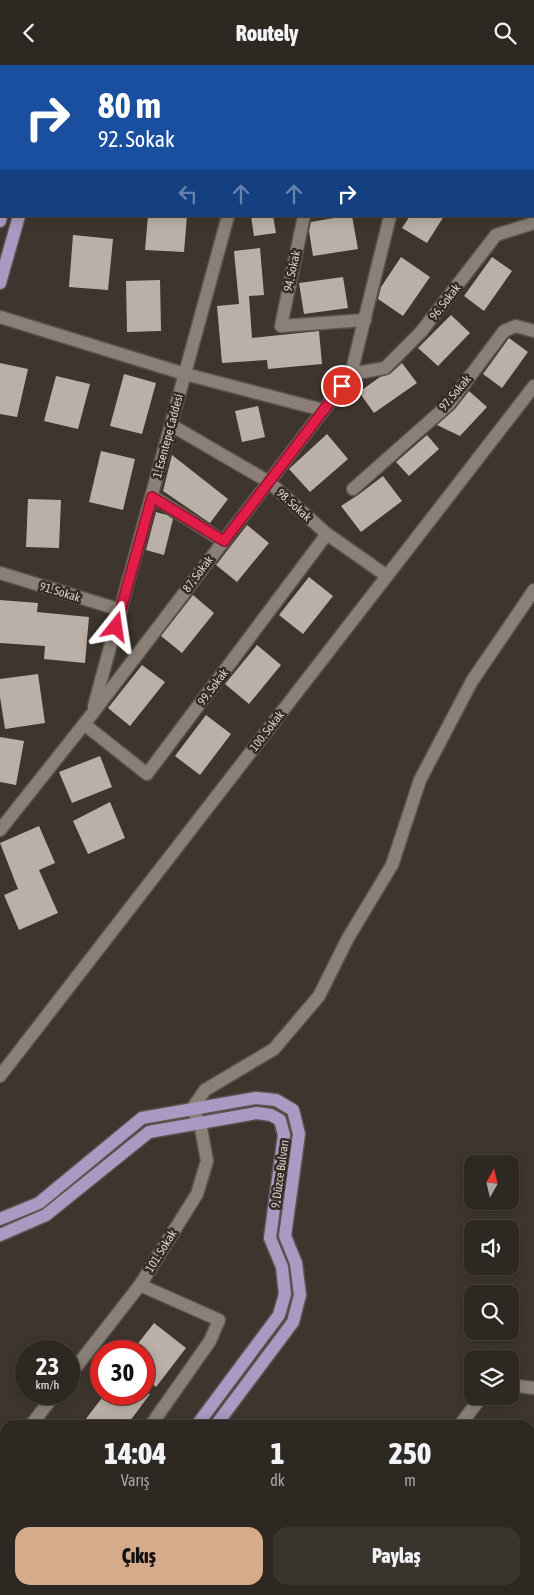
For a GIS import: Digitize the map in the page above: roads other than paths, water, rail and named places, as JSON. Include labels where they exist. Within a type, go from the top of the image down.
[{"type":"main road","points":[[0,283],[18,217]]},
{"type":"main road","name":"9. Düzce Bulvarı","points":[[0,1219],[39,1203],[142,1118],[256,1097],[276,1100],[293,1110],[300,1134],[285,1236],[296,1263],[300,1295],[293,1322],[220,1420]]},
{"type":"main road","name":"9. Düzce Bulvarı","points":[[0,1235],[46,1215],[148,1132],[257,1113],[271,1115],[280,1120],[284,1135],[270,1238],[282,1267],[285,1294],[279,1315],[202,1420]]},
{"type":"street","name":"1. Esentepe Caddesi","points":[[92,714],[228,217]]},
{"type":"street","name":"94. Sokak","points":[[304,217],[281,326],[365,320]]},
{"type":"street","name":"87. Sokak","points":[[0,830],[84,725],[351,374],[390,217]]},
{"type":"street","name":"96. Sokak","points":[[351,374],[385,367],[421,332],[496,235],[534,223]]},
{"type":"street","points":[[0,317],[185,374],[323,410]]},
{"type":"street","name":"97. Sokak","points":[[353,489],[449,404],[504,331],[516,326],[534,331]]},
{"type":"street","name":"100. Sokak","points":[[0,1076],[534,386]]},
{"type":"street","name":"98. Sokak","points":[[171,425],[269,482],[327,534],[387,576]]},
{"type":"street","points":[[152,497],[224,541]]},
{"type":"street","name":"99. Sokak","points":[[84,725],[147,774],[327,534]]},
{"type":"street","name":"91. Sokak","points":[[0,573],[120,610]]},
{"type":"street","points":[[192,1109],[205,1090],[274,1049],[319,996],[348,937],[392,865],[420,780],[472,681],[534,590]]},
{"type":"street","name":"101. Sokak","points":[[80,1362],[140,1285],[197,1194],[207,1161],[200,1123],[192,1109]]},
{"type":"street","points":[[140,1285],[219,1320],[210,1341],[155,1420]]},
{"type":"street","points":[[519,1386],[534,1388]]},
{"type":"street","points":[[35,1420],[46,1405]]},
{"type":"street","points":[[464,1420],[475,1405]]}]
